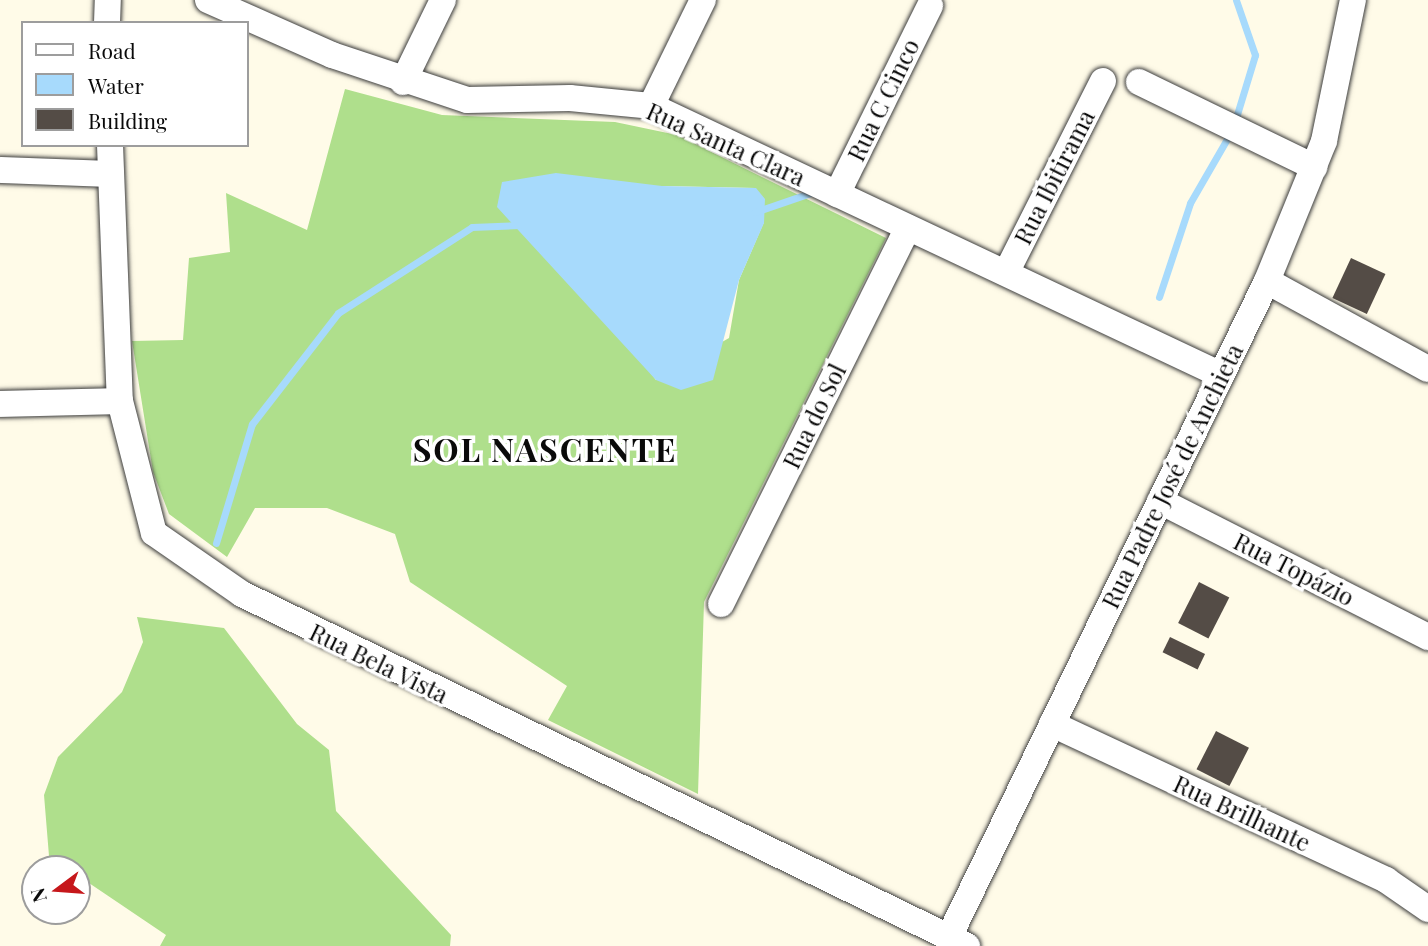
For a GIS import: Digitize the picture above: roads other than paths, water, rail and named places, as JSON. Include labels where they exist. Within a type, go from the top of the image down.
[{"type":"street","points":[[107,21],[108,0]]},
{"type":"street","name":"Rua Santa Clara","points":[[208,0],[403,82],[467,100],[570,97],[651,106],[1221,375]]},
{"type":"street","points":[[403,82],[443,0]]},
{"type":"street","points":[[651,106],[703,0]]},
{"type":"street","name":"Rua Padre José de Anchieta","points":[[958,942],[1052,724],[1267,281],[1314,167],[1353,0]]},
{"type":"street","name":"Rua C Cinco","points":[[837,194],[930,6]]},
{"type":"street","name":"Rua Ibitirama","points":[[1006,274],[1103,81]]},
{"type":"street","points":[[1139,82],[1314,167]]},
{"type":"street","name":"Rua Bela Vista","points":[[110,147],[120,401],[154,533],[242,594],[958,942]]},
{"type":"street","points":[[0,170],[111,174]]},
{"type":"street","name":"Rua do Sol","points":[[721,604],[908,228]]},
{"type":"street","points":[[1267,281],[1428,369]]},
{"type":"street","points":[[0,404],[120,401]]},
{"type":"street","name":"Rua Topázio","points":[[1160,501],[1428,637]]},
{"type":"street","name":"Rua Brilhante","points":[[1052,724],[1386,880],[1428,909]]},
{"type":"water","points":[[556,173],[662,186],[756,188],[765,199],[764,223],[739,280],[713,380],[681,390],[656,380],[497,207],[502,182]]},
{"type":"waterway","points":[[1235,121],[1255,55],[1236,0]]},
{"type":"waterway","points":[[1159,297],[1190,203],[1231,132]]},
{"type":"waterway","points":[[755,212],[816,191]]},
{"type":"waterway","points":[[216,543],[252,424],[338,313],[472,227],[519,225]]},
{"type":"district","name":"SOL NASCENTE","points":[[545,449]]}]
